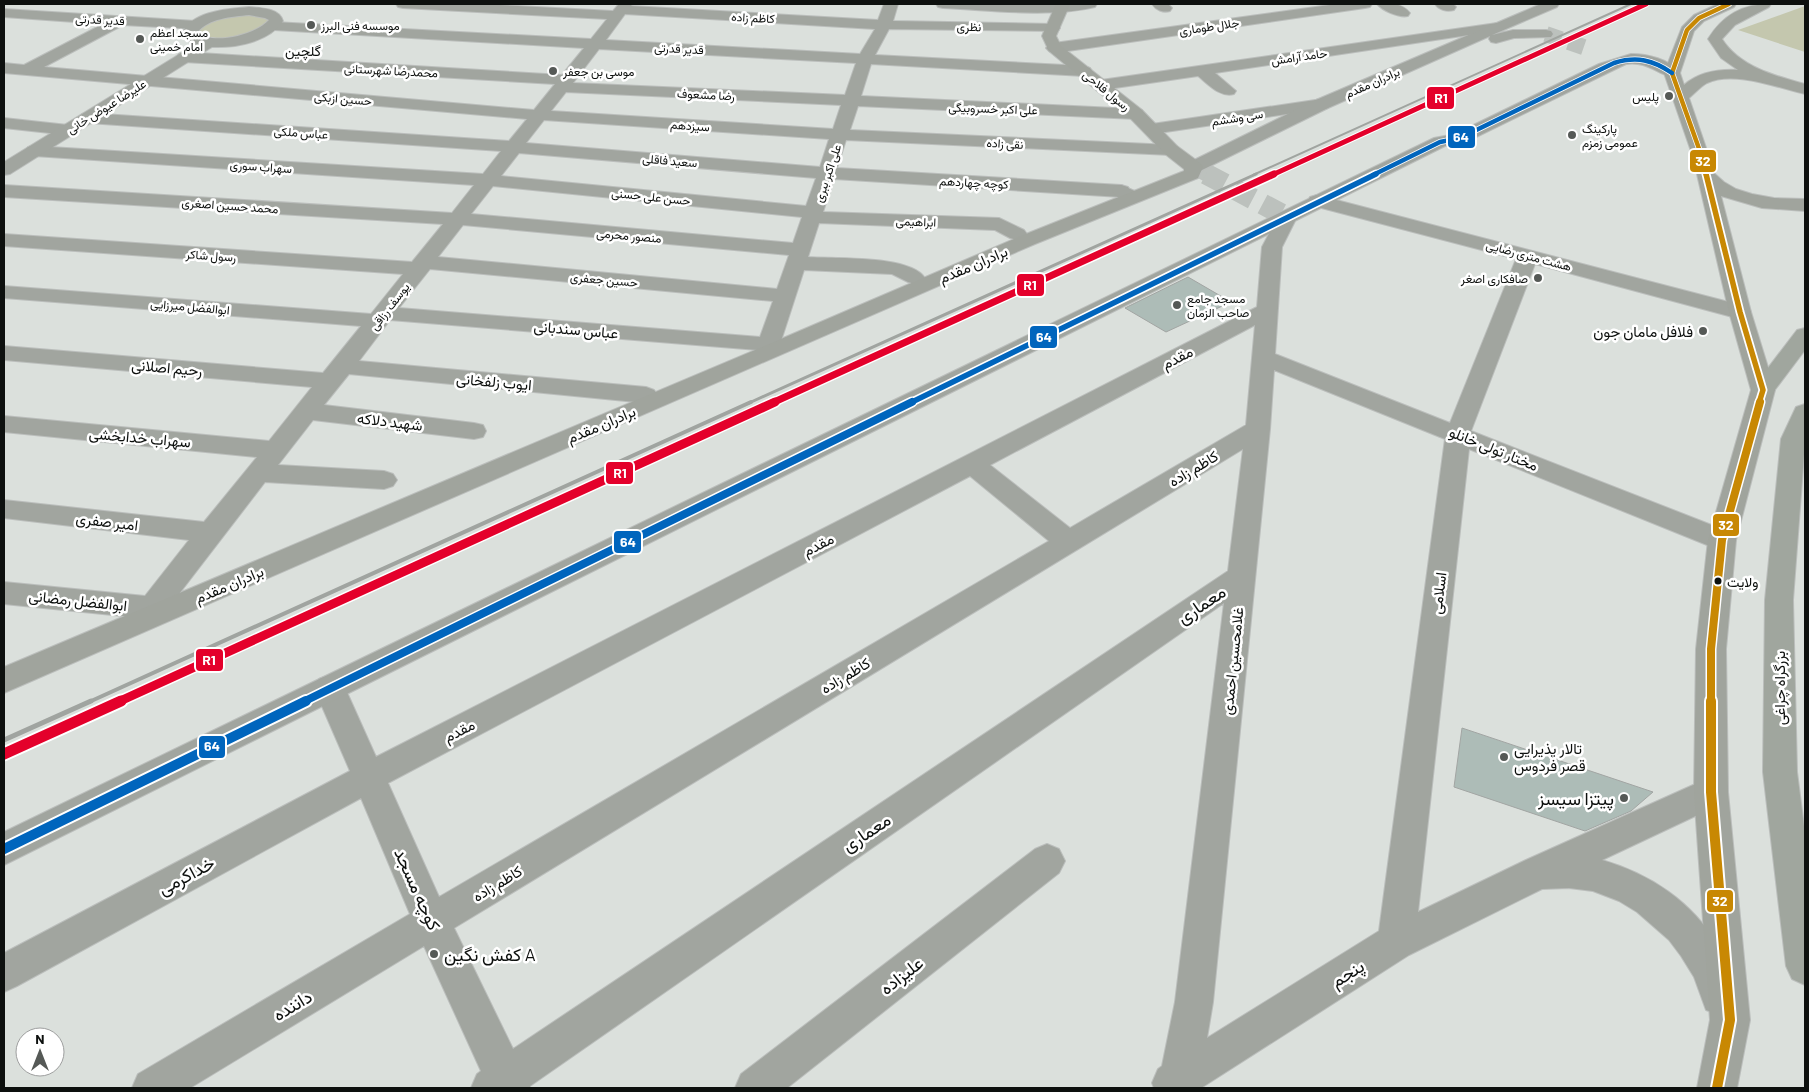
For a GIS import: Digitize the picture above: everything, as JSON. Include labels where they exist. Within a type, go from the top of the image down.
[{"type":"highway","points":[[1764,390],[1805,335]]},
{"type":"highway","name":"بزرگراه چراغی","points":[[1805,412],[1793,439],[1779,600],[1780,772],[1805,966]]},
{"type":"main road","points":[[1717,1088],[1730,1020],[1711,792],[1711,649],[1722,540],[1764,390],[1740,312],[1706,176],[1672,73],[1687,30],[1699,18],[1729,4]]},
{"type":"main road","points":[[1764,4],[1734,18],[1722,27],[1716,39],[1721,49],[1731,60],[1775,81]]},
{"type":"main road","points":[[1054,48],[1049,36],[1062,6]]},
{"type":"main road","name":"رسول فلاحی","points":[[1054,48],[1136,114],[1171,150],[1194,167]]},
{"type":"main road","points":[[1681,97],[1696,82],[1706,77],[1725,75],[1775,81],[1805,89]]},
{"type":"main road","name":"برادران مقدم","points":[[4,680],[152,612],[772,347],[1022,237],[1127,194],[1192,174],[1194,167]]},
{"type":"main road","points":[[1706,176],[1720,188],[1732,194],[1766,202],[1805,204]]},
{"type":"main road","name":"برادران مقدم","points":[[4,668],[152,612]]},
{"type":"street","points":[[260,12],[272,4]]},
{"type":"street","name":"کاظم زاده","points":[[402,4],[622,10],[706,9],[735,21],[790,24],[884,25]]},
{"type":"street","name":"علی اکبر ببری","points":[[772,347],[785,296],[850,102],[865,59],[884,25],[891,4]]},
{"type":"street","points":[[944,4],[1090,8]]},
{"type":"street","name":"جلال طوماری","points":[[1054,48],[1216,26],[1269,22],[1363,4]]},
{"type":"street","points":[[1384,4],[1403,14]]},
{"type":"street","name":"برادران مقدم","points":[[1194,167],[1322,104],[1552,4]]},
{"type":"street","name":"یوسف رزاقی","points":[[152,612],[210,533],[622,10]]},
{"type":"street","points":[[260,12],[275,17],[276,21],[274,26],[258,35],[209,42],[192,38],[190,34],[191,29],[196,25],[226,14],[260,12]]},
{"type":"street","name":"قدیر قدرتی","points":[[4,13],[196,25]]},
{"type":"street","points":[[26,70],[121,20]]},
{"type":"street","name":"نظری","points":[[884,25],[1053,28]]},
{"type":"street","name":"قدیر قدرتی","points":[[274,26],[1084,71]]},
{"type":"street","name":"حامد آرامش","points":[[1101,85],[1205,66],[1252,68],[1292,56],[1353,53],[1497,27]]},
{"type":"street","points":[[1302,90],[1322,104],[1360,97],[1505,35],[1520,33],[1546,34]]},
{"type":"street","name":"علیرضا عیوض خانی","points":[[4,170],[209,42]]},
{"type":"street","points":[[1440,142],[1445,131],[1590,64],[1596,59],[1595,54]]},
{"type":"street","points":[[1292,56],[1337,66]]},
{"type":"street","name":"محمدرضا شهرستانی","points":[[184,57],[564,84]]},
{"type":"street","points":[[4,849],[1440,142],[1460,138],[1626,58],[1651,61],[1672,73]]},
{"type":"street","points":[[1205,66],[1233,95],[1258,114]]},
{"type":"street","name":"حسین ازبکی","points":[[4,68],[539,115]]},
{"type":"street","name":"رضا مشعوف","points":[[564,84],[850,102]]},
{"type":"street","points":[[1274,97],[1290,109]]},
{"type":"street","name":"علی اکبر خسروبیگی","points":[[850,102],[1136,114]]},
{"type":"street","name":"سی وششم","points":[[1152,129],[1322,104]]},
{"type":"street","points":[[1175,112],[1190,124]]},
{"type":"street","name":"سیزدهم","points":[[539,115],[840,135]]},
{"type":"street","name":"عباس ملکی","points":[[88,118],[514,147]]},
{"type":"street","points":[[4,123],[68,130]]},
{"type":"street","name":"نقی زاده","points":[[840,135],[1171,150]]},
{"type":"street","name":"سعید فاقلی","points":[[514,147],[826,174]]},
{"type":"street","name":"سهراب سوری","points":[[34,152],[488,180]]},
{"type":"street","name":"کوچه چهاردهم","points":[[826,174],[1127,194]]},
{"type":"street","name":"حسن علی حسنی","points":[[488,180],[812,215]]},
{"type":"street","name":"محمد حسین اصغری","points":[[4,191],[457,220]]},
{"type":"street","name":"هشت متری رضایی","points":[[1317,201],[1740,312]]},
{"type":"street","name":"ابراهیمی","points":[[812,215],[999,224],[1022,237]]},
{"type":"street","name":"غلامحسین احمدی","points":[[1172,1082],[1194,1002],[1258,429],[1272,247],[1287,217]]},
{"type":"street","name":"منصور محرمی","points":[[457,220],[896,268],[919,281]]},
{"type":"street","name":"رسول شاکر","points":[[4,240],[421,265]]},
{"type":"street","name":"اسلامی","points":[[1396,942],[1458,434],[1528,255]]},
{"type":"street","name":"حسین جعفری","points":[[421,265],[785,296]]},
{"type":"street","name":"ابوالفضل میرزایی","points":[[4,292],[380,317]]},
{"type":"street","name":"مقدم","points":[[369,777],[1267,310]]},
{"type":"street","name":"عباس سندبانی","points":[[380,317],[772,347]]},
{"type":"street","name":"رحیم اصلانی","points":[[4,353],[336,374]]},
{"type":"street","name":"مختار تولی خانلو","points":[[1264,358],[1722,540]]},
{"type":"street","name":"ایوب زلفخانی","points":[[336,374],[651,398]]},
{"type":"street","name":"شهید دلاکه","points":[[307,411],[474,431]]},
{"type":"street","name":"سهراب خدابخشی","points":[[4,424],[276,450]]},
{"type":"street","name":"کاظم زاده","points":[[432,922],[1258,429]]},
{"type":"street","points":[[972,464],[1069,542]]},
{"type":"street","points":[[258,473],[384,480]]},
{"type":"street","name":"امیر صفری","points":[[4,509],[210,533]]},
{"type":"street","name":"معماری","points":[[502,1085],[1242,576]]},
{"type":"street","name":"ابوالفضل رمضانی","points":[[4,593],[152,612]]},
{"type":"street","name":"کوچه مسجد","points":[[330,688],[502,1085]]},
{"type":"street","name":"خداکرمی","points":[[4,973],[369,777]]},
{"type":"street","name":"پنجم","points":[[1172,1082],[1396,942],[1539,872],[1711,792]]},
{"type":"street","name":"علیزاده","points":[[755,1088],[1047,861]]},
{"type":"street","name":"پنجم","points":[[1539,872],[1574,871],[1610,879],[1644,895],[1682,926],[1705,960],[1730,1020]]},
{"type":"street","name":"داننده","points":[[152,1088],[432,922]]},
{"type":"green space","points":[[1805,6],[1805,52],[1738,30]]},
{"type":"green space","points":[[249,14],[266,17],[269,20],[255,31],[236,37],[215,38],[198,33],[198,30],[216,19]]},
{"type":"building","name":"مسجد جامع صاحب الزمان","points":[[1188,277],[1231,302],[1166,332],[1125,308]]},
{"type":"building","name":"تالار پذیرایی قصر فردوس","points":[[1462,728],[1653,792],[1631,811],[1585,831],[1454,787]]},
{"type":"tunnel","points":[[1546,34],[1589,49]]},
{"type":"tunnel","points":[[1194,167],[1209,175]]},
{"type":"tunnel","points":[[1206,174],[1287,217]]},
{"type":"railway","points":[[1253,175],[1631,4]]},
{"type":"railway","points":[[749,403],[1256,174]]},
{"type":"railway","points":[[89,702],[751,402]]},
{"type":"railway","points":[[4,740],[91,701]]},
{"type":"transit line","name":"R1","points":[[4,754],[1646,4]]},
{"type":"transit line","name":"32","points":[[1717,1088],[1730,1020],[1711,792],[1711,649],[1722,540],[1763,390],[1740,312],[1702,157],[1672,73],[1687,30],[1699,18],[1729,4]]},
{"type":"transit line","name":"64","points":[[4,849],[1440,142],[1460,138],[1623,60],[1647,60],[1672,73]]},
{"type":"place","name":"موسسه فنی البرز","points":[[311,25]]},
{"type":"place","name":"مسجد اعظم امام خمینی","points":[[140,39]]},
{"type":"place","name":"موسی بن جعفر","points":[[553,71]]},
{"type":"place","name":"پلیس","points":[[1669,96]]},
{"type":"place","name":"پارکینگ عمومی زمزم","points":[[1572,135]]},
{"type":"place","name":"صافکاری اصغر","points":[[1538,278]]},
{"type":"place","name":"مسجد جامع صاحب الزمان","points":[[1177,305]]},
{"type":"place","name":"فلافل مامان جون","points":[[1703,331]]},
{"type":"place","name":"ولایت","points":[[1718,581]]},
{"type":"place","name":"تالار پذیرایی قصر فردوس","points":[[1504,757]]},
{"type":"place","name":"پیتزا سیسز","points":[[1624,798]]},
{"type":"place","name":"کفش نگین A","points":[[434,954]]},
{"type":"district","name":"گلچین","points":[[303,50]]}]
